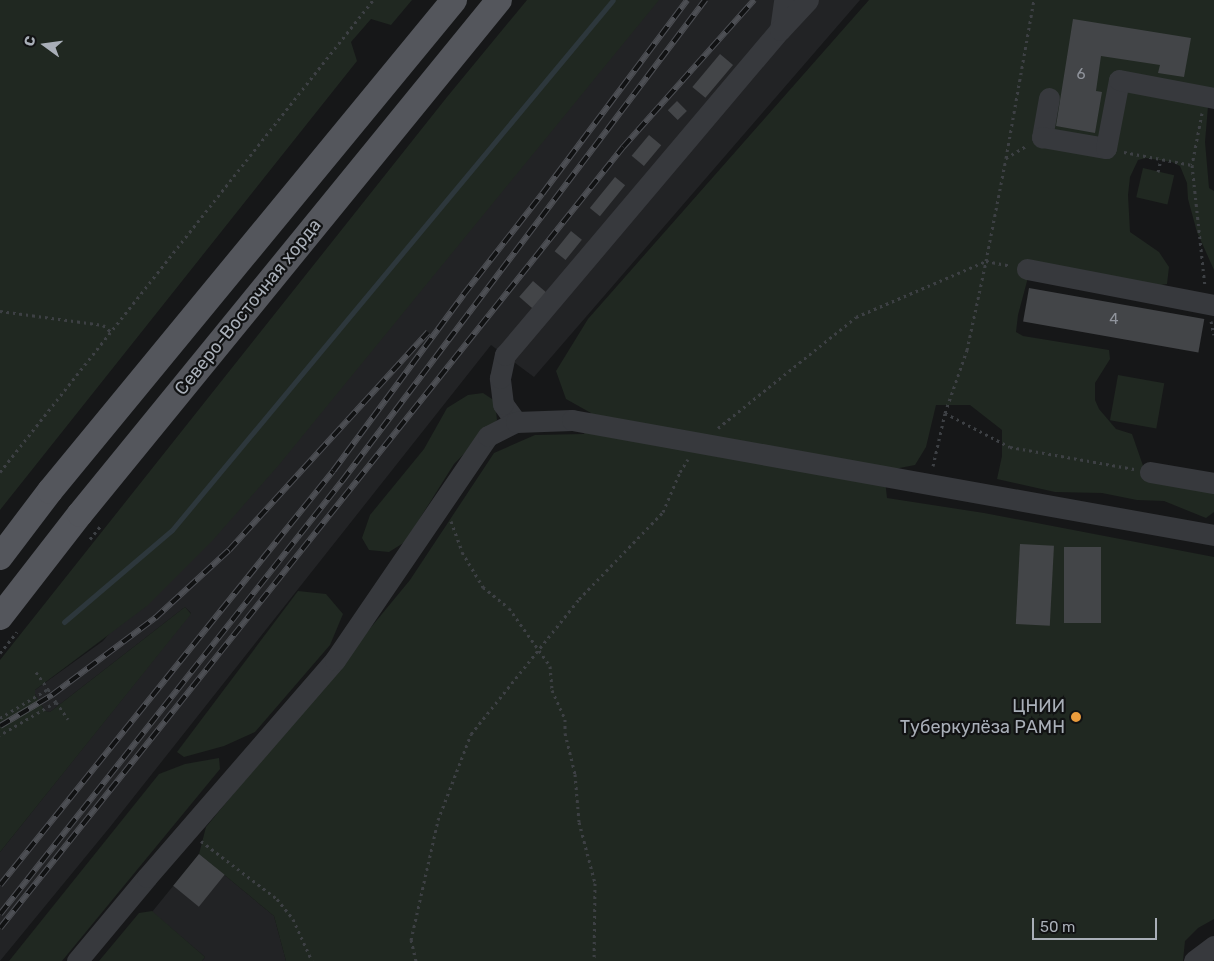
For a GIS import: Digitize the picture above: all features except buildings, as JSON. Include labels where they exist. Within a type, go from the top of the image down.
[{"type":"main road","name":"Северо-Восточная хорда","points":[[0,557],[50,491],[454,0]]},
{"type":"main road","name":"Северо-Восточная хорда","points":[[0,617],[80,514],[498,0]]},
{"type":"street","points":[[780,30],[784,0]]},
{"type":"street","points":[[516,422],[503,404],[500,378],[505,355],[780,30],[808,0]]},
{"type":"street","points":[[1049,98],[1042,137],[1106,148],[1119,80],[1210,97]]},
{"type":"street","points":[[1027,269],[1210,304]]},
{"type":"street","points":[[78,961],[188,829],[335,660],[488,436],[516,422],[572,420],[1214,535]]},
{"type":"street","points":[[1150,472],[1214,483]]},
{"type":"street","points":[[1194,961],[1214,946]]},
{"type":"path","points":[[0,472],[373,0]]},
{"type":"path","points":[[929,484],[945,413],[967,350],[1006,158],[1034,0]]},
{"type":"path","points":[[1210,97],[1192,165],[1210,304]]},
{"type":"path","points":[[1006,158],[1042,137]]},
{"type":"path","points":[[1106,148],[1192,165]]},
{"type":"path","points":[[1158,172],[1161,159]]},
{"type":"path","points":[[416,961],[411,940],[438,820],[471,734],[580,599],[663,512],[680,472],[698,443],[856,317],[986,261],[1027,269]]},
{"type":"path","points":[[0,311],[104,325],[111,332]]},
{"type":"path","points":[[945,413],[1010,447],[1150,472]]},
{"type":"path","points":[[444,499],[462,552],[483,587],[509,608],[550,666],[552,690],[565,719],[565,733],[575,774],[579,822],[594,883],[594,961]]},
{"type":"path","points":[[36,672],[68,720]]},
{"type":"path","points":[[0,718],[48,689]]},
{"type":"path","points":[[0,735],[56,702]]},
{"type":"path","points":[[188,829],[277,899],[293,918],[312,961]]},
{"type":"shaded area","points":[[0,0],[412,0],[391,25],[371,19],[351,42],[357,61],[0,510]]},
{"type":"shaded area","points":[[527,0],[659,0],[278,466],[213,540],[147,606],[35,690],[35,694],[45,711],[50,712],[185,607],[191,614],[0,852],[0,660],[447,97]]},
{"type":"shaded area","points":[[636,0],[860,0],[534,377],[491,345],[110,827],[0,961],[0,852],[191,613],[185,607],[50,712],[45,711],[35,694],[35,690],[103,641]]},
{"type":"shaded area","points":[[869,0],[1214,0],[1214,102],[1208,106],[1205,142],[1209,188],[1214,191],[1214,270],[1197,232],[1188,199],[1187,183],[1180,166],[1172,162],[1146,158],[1138,160],[1130,177],[1128,195],[1130,232],[1159,252],[1169,267],[1167,284],[1142,288],[1030,270],[1018,315],[1016,332],[1023,336],[1109,350],[1110,359],[1095,383],[1095,400],[1099,409],[1116,429],[1132,434],[1148,480],[1214,492],[1214,512],[1206,518],[1164,501],[1137,500],[1102,493],[1055,492],[997,479],[1002,456],[1002,430],[970,405],[936,405],[926,447],[915,465],[884,471],[887,498],[984,513],[1214,557],[1214,919],[1198,928],[1185,941],[1183,961],[286,961],[274,916],[199,854],[206,827],[410,580],[494,453],[535,435],[584,434],[591,413],[566,399],[556,371],[588,319]]},
{"type":"shaded area","points":[[1143,168],[1174,175],[1167,204],[1136,197]]},
{"type":"shaded area","points":[[1118,375],[1164,383],[1156,428],[1110,420]]},
{"type":"shaded area","points":[[483,393],[495,401],[497,420],[454,464],[405,542],[389,552],[369,550],[362,538],[370,515],[424,449],[447,408],[468,395]]},
{"type":"shaded area","points":[[298,591],[326,594],[343,614],[330,645],[255,732],[224,746],[184,757],[177,752]]},
{"type":"shaded area","points":[[219,758],[220,769],[62,961],[9,961],[159,774],[185,764]]},
{"type":"shaded area","points":[[199,854],[274,916],[286,961],[202,961],[205,957],[152,912]]},
{"type":"shaded area","points":[[152,911],[205,957],[202,961],[99,961],[139,913]]},
{"type":"waterway","points":[[64,622],[172,530],[613,0]]},
{"type":"railway","points":[[0,885],[333,471],[463,295],[542,194],[687,0]]},
{"type":"railway","points":[[0,914],[342,481],[705,0]]},
{"type":"railway","points":[[0,928],[623,147],[754,0]]},
{"type":"railway","points":[[0,726],[52,695],[155,618],[229,550],[428,332]]},
{"type":"place","name":"ЦНИИ Туберкулёза РАМН","points":[[1076,717]]}]
